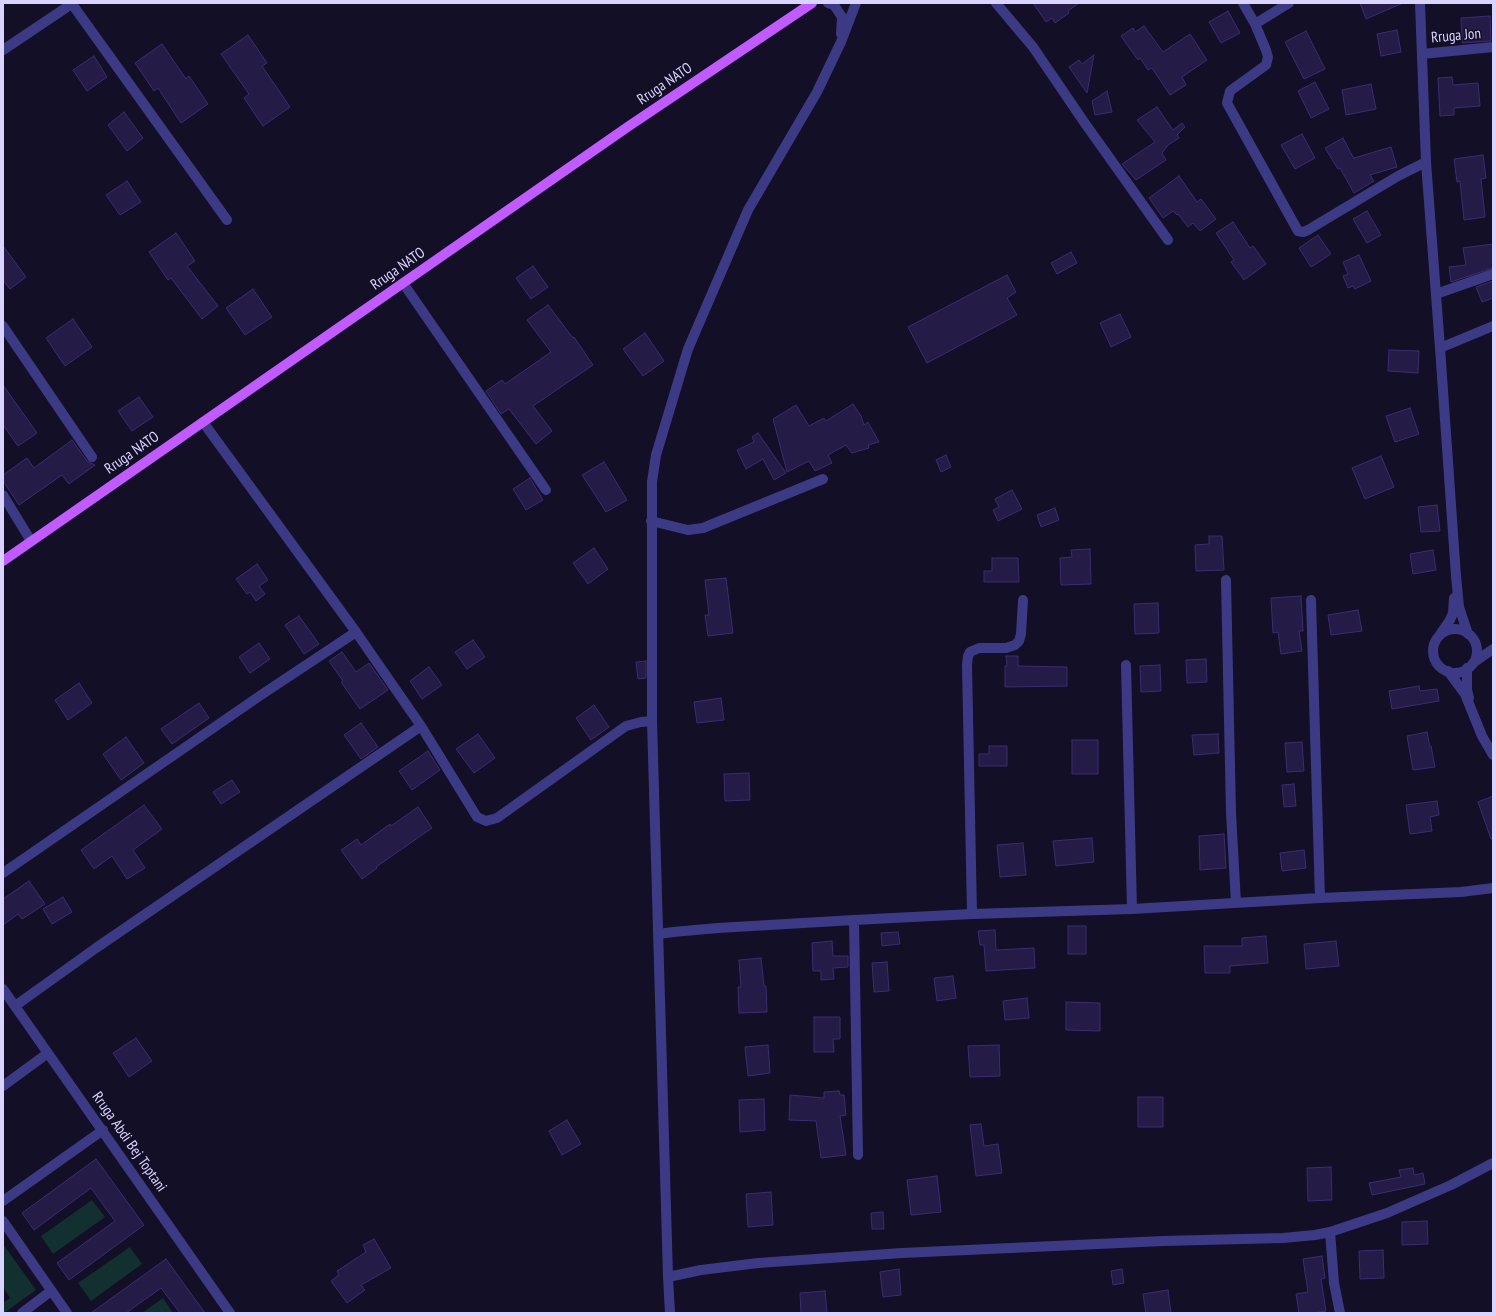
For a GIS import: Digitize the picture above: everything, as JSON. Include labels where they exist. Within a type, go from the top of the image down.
[{"type":"main road","name":"Rruga NATO","points":[[3,561],[629,126],[812,4]]},
{"type":"street","points":[[3,50],[73,3],[227,220]]},
{"type":"street","points":[[828,3],[834,5],[842,17],[841,42]]},
{"type":"street","points":[[670,1313],[652,721],[652,482],[656,455],[688,349],[748,210],[817,92],[841,42],[856,3]]},
{"type":"street","points":[[996,3],[1033,47],[1168,240]]},
{"type":"street","points":[[1243,3],[1255,24],[1268,57],[1266,65],[1230,91],[1227,103],[1298,231],[1303,232],[1308,230],[1398,176],[1426,162]]},
{"type":"street","points":[[1255,24],[1289,3]]},
{"type":"street","points":[[1420,3],[1426,162],[1456,576],[1459,607],[1468,634]]},
{"type":"street","name":"Rruga Jon","points":[[1422,54],[1493,47]]},
{"type":"street","points":[[1436,294],[1493,274]]},
{"type":"street","points":[[403,283],[546,490]]},
{"type":"street","points":[[3,326],[92,456]]},
{"type":"street","points":[[1440,348],[1493,326]]},
{"type":"street","points":[[202,422],[356,632],[421,726],[477,817],[486,821],[497,818],[626,726],[640,722],[652,721]]},
{"type":"street","points":[[651,521],[688,530],[703,528],[823,479]]},
{"type":"street","points":[[3,495],[31,541]]},
{"type":"street","points":[[1456,576],[1453,613],[1434,644],[1434,658],[1442,668],[1455,673],[1470,666],[1493,649]]},
{"type":"street","points":[[1226,580],[1231,813],[1236,903]]},
{"type":"street","points":[[972,914],[967,672],[968,656],[970,652],[979,648],[1006,648],[1016,645],[1019,641],[1023,600]]},
{"type":"street","points":[[1311,600],[1320,898]]},
{"type":"street","points":[[1438,637],[1443,632],[1458,629],[1468,634],[1475,642],[1477,649],[1476,656],[1470,666],[1467,690],[1482,736],[1493,755]]},
{"type":"street","points":[[3,873],[261,695],[356,632]]},
{"type":"street","points":[[1475,642],[1493,645]]},
{"type":"street","points":[[1126,665],[1132,909]]},
{"type":"street","points":[[1448,671],[1458,684],[1471,706]]},
{"type":"street","points":[[15,1006],[96,948],[421,726]]},
{"type":"street","points":[[659,934],[718,928],[854,920],[972,914],[1132,909],[1320,898],[1461,892],[1493,888]]},
{"type":"street","points":[[854,920],[858,1155]]},
{"type":"street","name":"Rruga Abdi Bej Toptani","points":[[4,991],[230,1313]]},
{"type":"street","points":[[3,1086],[48,1053]]},
{"type":"street","points":[[3,1201],[103,1130]]},
{"type":"street","points":[[668,1277],[701,1270],[758,1263],[894,1253],[1283,1238],[1315,1235],[1330,1232],[1387,1213],[1428,1195],[1493,1163]]},
{"type":"street","points":[[3,1221],[67,1313]]},
{"type":"street","points":[[1330,1232],[1334,1283],[1340,1313]]},
{"type":"street","points":[[22,1313],[52,1291]]},
{"type":"green space","points":[[92,1200],[105,1217],[53,1254],[41,1236]]},
{"type":"green space","points":[[3,1244],[36,1290],[4,1313],[3,1303],[10,1298],[3,1287]]},
{"type":"green space","points":[[130,1247],[142,1264],[91,1301],[78,1283]]},
{"type":"green space","points":[[163,1298],[173,1313],[142,1313]]},
{"type":"building","points":[[1033,3],[1079,3],[1068,11],[1069,13],[1055,23],[1052,18],[1046,22]]},
{"type":"building","points":[[1360,3],[1403,3],[1366,19]]},
{"type":"building","points":[[1228,11],[1240,33],[1221,43],[1209,22]]},
{"type":"building","points":[[1490,16],[1491,41],[1462,43],[1461,18]]},
{"type":"building","points":[[1144,26],[1163,52],[1190,34],[1207,60],[1182,77],[1186,85],[1170,95],[1152,68],[1148,70],[1140,58],[1138,60],[1121,36],[1133,28],[1135,32]]},
{"type":"building","points":[[1397,30],[1401,52],[1381,56],[1377,34]]},
{"type":"building","points":[[1306,31],[1325,69],[1304,79],[1285,42]]},
{"type":"building","points":[[248,35],[267,63],[262,66],[290,107],[263,126],[244,98],[249,94],[221,54]]},
{"type":"building","points":[[162,44],[186,79],[189,76],[208,104],[181,123],[158,88],[154,91],[135,63]]},
{"type":"building","points":[[1094,55],[1087,93],[1069,67],[1079,60],[1082,64]]},
{"type":"building","points":[[94,56],[107,77],[87,91],[73,70]]},
{"type":"building","points":[[1452,77],[1453,85],[1478,83],[1480,106],[1454,108],[1454,115],[1440,116],[1438,78]]},
{"type":"building","points":[[1315,82],[1329,109],[1311,118],[1298,91]]},
{"type":"building","points":[[1371,84],[1376,109],[1346,115],[1342,90]]},
{"type":"building","points":[[1107,91],[1112,112],[1095,115],[1092,101]]},
{"type":"building","points":[[1157,107],[1173,130],[1182,123],[1185,127],[1177,135],[1179,138],[1168,145],[1162,153],[1166,160],[1136,180],[1122,164],[1155,142],[1137,120]]},
{"type":"building","points":[[124,112],[143,138],[127,151],[108,125]]},
{"type":"building","points":[[1302,134],[1315,158],[1295,169],[1281,145]]},
{"type":"building","points":[[1343,138],[1354,159],[1391,147],[1397,167],[1370,175],[1374,181],[1354,193],[1340,168],[1338,169],[1325,148]]},
{"type":"building","points":[[1483,155],[1486,178],[1481,179],[1485,217],[1464,220],[1460,181],[1457,182],[1454,159]]},
{"type":"building","points":[[1179,176],[1197,202],[1201,199],[1216,219],[1200,231],[1193,223],[1188,227],[1178,214],[1177,215],[1173,211],[1163,218],[1149,198]]},
{"type":"building","points":[[127,181],[141,202],[120,215],[106,195]]},
{"type":"building","points":[[1367,211],[1381,235],[1367,243],[1353,219]]},
{"type":"building","points":[[1233,222],[1250,248],[1253,246],[1266,264],[1244,280],[1231,262],[1234,260],[1216,233]]},
{"type":"building","points":[[176,233],[195,261],[187,266],[218,306],[202,319],[171,278],[168,280],[149,252]]},
{"type":"building","points":[[1318,235],[1331,254],[1311,267],[1299,248]]},
{"type":"building","points":[[1493,244],[1493,268],[1451,282],[1449,267],[1466,265],[1463,248]]},
{"type":"building","points":[[3,246],[26,277],[10,289],[3,280]]},
{"type":"building","points":[[1071,252],[1077,263],[1057,274],[1051,263]]},
{"type":"building","points":[[1359,255],[1371,281],[1355,289],[1353,286],[1348,288],[1343,276],[1348,274],[1343,262]]},
{"type":"building","points":[[533,266],[548,287],[531,299],[516,278]]},
{"type":"building","points":[[1007,275],[1016,292],[1007,298],[1017,315],[927,363],[908,327]]},
{"type":"building","points":[[1493,281],[1493,298],[1482,302],[1476,287]]},
{"type":"building","points":[[253,289],[272,317],[245,335],[226,308]]},
{"type":"building","points":[[548,305],[573,338],[574,337],[593,365],[533,406],[552,431],[536,444],[509,409],[501,414],[486,391],[502,380],[505,384],[551,352],[527,320]]},
{"type":"building","points":[[1120,314],[1131,337],[1111,347],[1100,323]]},
{"type":"building","points":[[73,319],[92,347],[65,366],[46,338]]},
{"type":"building","points":[[645,333],[664,361],[643,376],[623,349]]},
{"type":"building","points":[[1389,350],[1419,351],[1418,373],[1388,371]]},
{"type":"building","points":[[3,385],[37,433],[18,446],[3,425]]},
{"type":"building","points":[[139,397],[153,417],[132,431],[118,411]]},
{"type":"building","points":[[853,404],[861,416],[864,425],[868,422],[879,442],[868,445],[869,448],[852,453],[846,445],[828,455],[832,463],[815,471],[809,461],[787,472],[773,419],[796,405],[809,426],[824,418],[826,421]]},
{"type":"building","points":[[1410,408],[1419,434],[1395,442],[1386,416]]},
{"type":"building","points":[[758,433],[786,473],[774,480],[763,459],[746,469],[737,450],[754,442],[752,437]]},
{"type":"building","points":[[72,440],[87,461],[95,465],[69,484],[62,475],[19,505],[3,481],[3,475],[27,458],[34,468]]},
{"type":"building","points":[[946,455],[951,467],[941,472],[936,460]]},
{"type":"building","points":[[1381,456],[1394,487],[1365,499],[1352,468]]},
{"type":"building","points":[[604,462],[627,500],[606,512],[582,475]]},
{"type":"building","points":[[530,478],[543,500],[526,510],[513,489]]},
{"type":"building","points":[[1012,490],[1022,509],[998,521],[993,510],[999,507],[995,499]]},
{"type":"building","points":[[1437,505],[1440,531],[1421,532],[1418,507]]},
{"type":"building","points":[[1055,508],[1059,520],[1041,527],[1037,515]]},
{"type":"building","points":[[1209,536],[1222,536],[1224,570],[1196,571],[1195,545],[1209,544]]},
{"type":"building","points":[[594,548],[608,569],[588,584],[573,563]]},
{"type":"building","points":[[1090,549],[1091,584],[1061,585],[1060,558],[1072,557],[1071,550]]},
{"type":"building","points":[[1433,550],[1436,570],[1413,574],[1410,554]]},
{"type":"building","points":[[992,558],[1018,558],[1019,582],[984,582],[984,571],[992,571]]},
{"type":"building","points":[[257,564],[268,580],[259,586],[265,594],[256,601],[250,592],[247,594],[236,579]]},
{"type":"building","points":[[726,578],[733,633],[708,636],[705,615],[709,615],[705,580]]},
{"type":"building","points":[[1301,596],[1303,631],[1299,631],[1302,651],[1281,654],[1278,632],[1273,633],[1271,598]]},
{"type":"building","points":[[1158,603],[1159,633],[1135,634],[1134,604]]},
{"type":"building","points":[[1358,610],[1362,631],[1331,635],[1328,615]]},
{"type":"building","points":[[299,616],[319,644],[304,654],[285,625]]},
{"type":"building","points":[[473,640],[485,657],[467,669],[455,652]]},
{"type":"building","points":[[259,643],[270,659],[250,673],[239,657]]},
{"type":"building","points":[[342,652],[356,672],[369,663],[388,690],[360,709],[341,682],[343,681],[329,661]]},
{"type":"building","points":[[1006,656],[1018,656],[1018,666],[1067,667],[1067,686],[1005,687],[1005,666],[1007,666]]},
{"type":"building","points":[[1206,659],[1207,682],[1187,683],[1186,660]]},
{"type":"building","points":[[646,661],[646,678],[638,679],[636,662]]},
{"type":"building","points":[[1160,665],[1161,691],[1141,692],[1140,666]]},
{"type":"building","points":[[429,667],[442,685],[422,699],[410,681]]},
{"type":"building","points":[[79,683],[92,703],[68,720],[55,700]]},
{"type":"building","points":[[1419,686],[1420,691],[1437,689],[1439,701],[1392,709],[1389,691]]},
{"type":"building","points":[[721,698],[724,720],[697,723],[694,702]]},
{"type":"building","points":[[199,703],[209,718],[172,744],[161,729]]},
{"type":"building","points":[[594,705],[609,727],[591,740],[576,718]]},
{"type":"building","points":[[361,723],[378,747],[361,759],[344,735]]},
{"type":"building","points":[[1427,732],[1435,767],[1413,770],[1407,736]]},
{"type":"building","points":[[478,734],[495,758],[474,773],[456,749]]},
{"type":"building","points":[[1218,734],[1219,753],[1194,755],[1192,735]]},
{"type":"building","points":[[126,737],[144,763],[121,780],[103,754]]},
{"type":"building","points":[[1072,740],[1098,740],[1098,774],[1072,774]]},
{"type":"building","points":[[1302,742],[1304,771],[1287,772],[1285,743]]},
{"type":"building","points":[[989,746],[1007,746],[1007,766],[979,766],[979,754],[989,754]]},
{"type":"building","points":[[428,751],[440,770],[412,790],[399,771]]},
{"type":"building","points":[[749,773],[750,800],[725,801],[724,774]]},
{"type":"building","points":[[232,780],[240,792],[221,804],[213,792]]},
{"type":"building","points":[[1294,784],[1296,806],[1284,807],[1282,785]]},
{"type":"building","points":[[1493,796],[1493,839],[1491,839],[1478,802]]},
{"type":"building","points":[[1437,801],[1439,815],[1430,817],[1432,831],[1410,834],[1406,805]]},
{"type":"building","points":[[144,805],[162,829],[133,850],[145,868],[127,879],[112,856],[94,869],[81,850]]},
{"type":"building","points":[[418,807],[432,828],[376,867],[377,868],[362,879],[341,850],[357,839],[361,845],[390,824],[391,826]]},
{"type":"building","points":[[1224,834],[1226,868],[1200,870],[1199,836]]},
{"type":"building","points":[[1092,838],[1094,862],[1056,866],[1053,841]]},
{"type":"building","points":[[1023,843],[1026,875],[1000,877],[997,845]]},
{"type":"building","points":[[1304,850],[1306,868],[1282,871],[1280,853]]},
{"type":"building","points":[[29,881],[45,904],[22,919],[18,914],[3,925],[3,899]]},
{"type":"building","points":[[63,897],[72,912],[52,924],[43,909]]},
{"type":"building","points":[[1068,926],[1086,926],[1086,954],[1068,954]]},
{"type":"building","points":[[995,930],[996,950],[1034,948],[1035,968],[986,971],[984,945],[980,945],[978,931]]},
{"type":"building","points":[[898,932],[900,944],[882,946],[881,933]]},
{"type":"building","points":[[1266,936],[1268,963],[1230,966],[1230,973],[1205,973],[1204,946],[1242,946],[1242,938]]},
{"type":"building","points":[[832,941],[833,956],[848,956],[848,967],[833,968],[834,979],[821,980],[821,971],[813,971],[812,943]]},
{"type":"building","points":[[1336,941],[1339,966],[1306,969],[1304,944]]},
{"type":"building","points":[[761,958],[764,986],[766,986],[767,1012],[739,1013],[738,987],[741,987],[739,960]]},
{"type":"building","points":[[887,962],[889,991],[874,992],[872,963]]},
{"type":"building","points":[[953,976],[956,998],[937,1001],[934,978]]},
{"type":"building","points":[[1027,998],[1029,1018],[1005,1020],[1003,1001]]},
{"type":"building","points":[[1066,1002],[1100,1003],[1100,1031],[1066,1030]]},
{"type":"building","points":[[814,1017],[840,1017],[840,1039],[833,1039],[834,1052],[814,1052]]},
{"type":"building","points":[[136,1038],[152,1061],[129,1077],[113,1053]]},
{"type":"building","points":[[768,1045],[770,1073],[748,1076],[745,1047]]},
{"type":"building","points":[[999,1045],[1000,1076],[970,1077],[968,1046]]},
{"type":"building","points":[[839,1091],[840,1095],[844,1095],[846,1115],[840,1116],[846,1155],[821,1158],[816,1121],[789,1120],[790,1095],[824,1098],[824,1092]]},
{"type":"building","points":[[1138,1097],[1163,1097],[1163,1127],[1138,1127]]},
{"type":"building","points":[[764,1099],[765,1130],[740,1132],[739,1100]]},
{"type":"building","points":[[567,1120],[581,1144],[562,1155],[549,1131]]},
{"type":"building","points":[[981,1124],[984,1146],[998,1144],[1002,1173],[976,1176],[970,1125]]},
{"type":"building","points":[[96,1159],[144,1225],[69,1280],[57,1263],[115,1221],[91,1188],[34,1230],[22,1213]]},
{"type":"building","points":[[1331,1167],[1332,1200],[1308,1201],[1307,1168]]},
{"type":"building","points":[[1413,1168],[1414,1175],[1423,1173],[1425,1184],[1372,1195],[1369,1183],[1401,1177],[1399,1170]]},
{"type":"building","points":[[937,1176],[941,1212],[911,1215],[907,1180]]},
{"type":"building","points":[[771,1192],[773,1225],[748,1227],[746,1194]]},
{"type":"building","points":[[883,1212],[884,1229],[872,1229],[871,1213]]},
{"type":"building","points":[[1427,1221],[1428,1244],[1402,1245],[1402,1222]]},
{"type":"building","points":[[374,1239],[391,1268],[361,1285],[365,1290],[347,1303],[331,1281],[339,1275],[337,1271],[366,1252],[363,1245]]},
{"type":"building","points":[[1383,1250],[1384,1278],[1360,1279],[1359,1251]]},
{"type":"building","points":[[1322,1256],[1325,1278],[1321,1279],[1326,1311],[1299,1313],[1296,1294],[1308,1292],[1303,1259]]},
{"type":"building","points":[[166,1259],[205,1313],[180,1313],[161,1288],[126,1313],[91,1313]]},
{"type":"building","points":[[899,1269],[901,1295],[883,1297],[880,1272]]},
{"type":"building","points":[[1122,1269],[1124,1283],[1113,1285],[1111,1271]]},
{"type":"building","points":[[1168,1290],[1171,1313],[1146,1313],[1143,1294]]},
{"type":"building","points":[[825,1291],[827,1313],[801,1313],[800,1293]]}]
